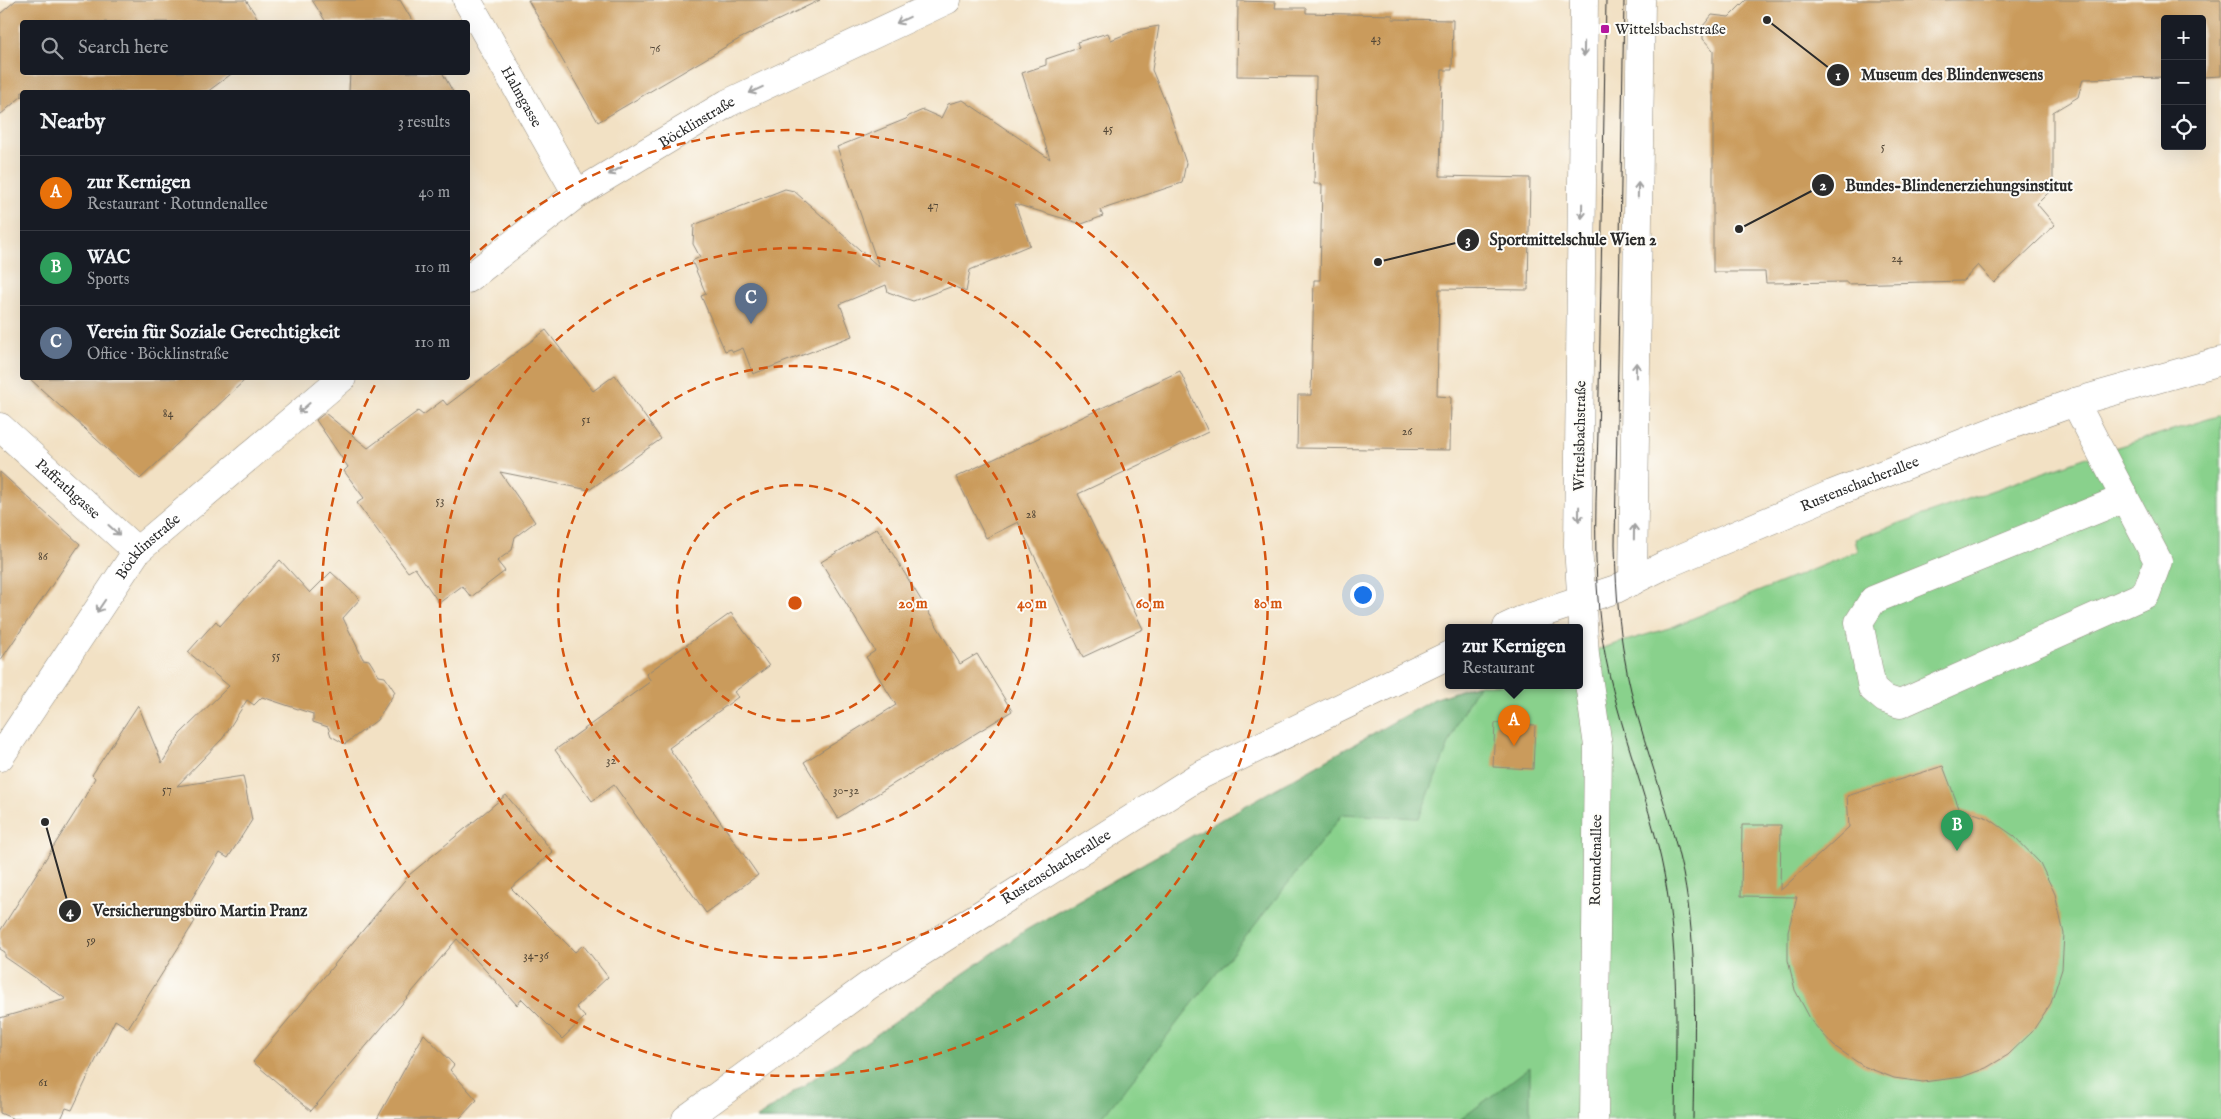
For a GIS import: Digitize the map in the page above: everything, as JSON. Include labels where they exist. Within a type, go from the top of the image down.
[{"type":"street","name":"Halmgasse","points":[[467,0],[577,194]]},
{"type":"street","name":"Böcklinstraße","points":[[470,277],[577,194],[728,103],[944,0]]},
{"type":"street","name":"Wittelsbachstraße","points":[[1580,603],[1578,546],[1584,0]]},
{"type":"street","points":[[1634,581],[1641,0]]},
{"type":"street","name":"Rustenschacherallee","points":[[1513,624],[1580,603],[1832,494],[2074,402],[2221,361]]},
{"type":"street","name":"Böcklinstraße","points":[[0,757],[137,551],[340,380]]},
{"type":"street","points":[[2074,402],[2125,498],[2158,561],[2146,594],[1900,704],[1885,699],[1872,688],[1859,622],[1873,600],[2125,498]]},
{"type":"street","name":"Paffrathgasse","points":[[0,426],[137,551]]},
{"type":"street","name":"Rotundenallee","points":[[1580,603],[1582,624]]},
{"type":"street","name":"Rotundenallee","points":[[1583,642],[1598,746],[1594,1119]]},
{"type":"street","name":"Rustenschacherallee","points":[[686,1119],[868,986],[1199,776],[1445,657]]},
{"type":"green space","points":[[2221,415],[2221,1119],[756,1119],[1026,930],[1434,699],[1463,689],[1583,689],[1583,654],[1669,628],[1858,551],[1855,539],[2101,452]]},
{"type":"green space","points":[[1463,689],[1476,689],[1459,719],[1419,818],[1343,814],[1101,1119],[756,1119],[1026,930],[1434,699]]},
{"type":"green space","points":[[1530,1067],[1530,1119],[1461,1119]]},
{"type":"building","points":[[16,0],[246,0],[259,20],[20,20],[20,75],[230,75],[210,90],[20,90],[20,98],[0,115],[0,14]]},
{"type":"building","points":[[312,0],[400,0],[412,20],[325,20]]},
{"type":"building","points":[[528,0],[820,0],[739,39],[598,122]]},
{"type":"building","points":[[1746,0],[2221,0],[2221,76],[2206,77],[2206,15],[2161,15],[2161,77],[2083,79],[2078,97],[2053,112],[2053,188],[2037,204],[2055,225],[1994,283],[1978,265],[1963,281],[1847,284],[1847,282],[1766,283],[1765,272],[1713,272],[1713,50],[1703,39],[1703,26],[1712,15],[1729,17]]},
{"type":"building","points":[[1238,1],[1276,2],[1275,8],[1306,8],[1306,13],[1393,15],[1392,19],[1453,20],[1452,70],[1442,70],[1440,176],[1530,178],[1528,290],[1439,289],[1437,396],[1451,397],[1450,450],[1297,448],[1298,395],[1311,395],[1314,280],[1320,280],[1322,184],[1314,184],[1316,77],[1237,76]]},
{"type":"building","points":[[1159,26],[1152,70],[1167,106],[1186,163],[1182,183],[1100,210],[1103,216],[1082,224],[1015,204],[1030,245],[970,270],[966,292],[953,286],[913,301],[888,292],[886,285],[840,304],[852,336],[753,374],[743,348],[733,352],[731,349],[725,351],[701,296],[706,294],[692,261],[700,257],[693,244],[694,225],[785,189],[794,191],[879,267],[837,147],[906,119],[923,110],[941,118],[948,104],[963,100],[1050,159],[1022,73],[1046,65],[1046,59],[1079,48],[1077,42],[1108,33],[1111,40],[1136,30]]},
{"type":"building","points":[[350,75],[444,75],[452,90],[349,90]]},
{"type":"building","points":[[546,330],[593,391],[615,375],[661,439],[589,490],[500,472],[535,522],[515,537],[512,550],[497,561],[505,571],[471,597],[462,586],[439,603],[415,568],[408,572],[357,503],[364,498],[344,471],[348,467],[316,420],[325,413],[368,448],[418,411],[423,415],[443,400],[447,405]]},
{"type":"building","points":[[1180,371],[1208,432],[1078,494],[1143,629],[1083,657],[1018,522],[986,538],[956,477]]},
{"type":"building","points":[[31,380],[245,380],[140,479]]},
{"type":"building","points":[[0,472],[80,544],[0,661]]},
{"type":"building","points":[[877,528],[960,664],[977,654],[1012,711],[838,818],[804,762],[896,705],[866,657],[875,651],[821,562]]},
{"type":"building","points":[[280,560],[310,593],[331,572],[360,599],[343,618],[363,659],[369,660],[379,676],[385,677],[395,692],[377,720],[345,744],[331,736],[328,727],[313,722],[313,714],[262,697],[254,705],[247,700],[223,738],[177,786],[243,776],[252,820],[228,858],[220,853],[183,913],[195,921],[128,1028],[115,1020],[72,1110],[66,1108],[61,1119],[14,1119],[0,1113],[0,1018],[66,999],[5,957],[5,952],[0,949],[0,931],[83,800],[95,778],[92,775],[138,705],[162,763],[180,734],[229,686],[188,652],[216,621],[220,626]]},
{"type":"building","points":[[731,613],[769,666],[734,692],[738,697],[669,748],[758,875],[706,913],[614,785],[592,801],[555,750],[651,681],[646,674]]},
{"type":"building","points":[[1495,723],[1535,725],[1533,769],[1493,767]]},
{"type":"building","points":[[1943,766],[1959,808],[1988,818],[2014,836],[2040,863],[2055,894],[2064,934],[2062,969],[2051,1003],[2032,1032],[2008,1055],[1986,1068],[1962,1077],[1923,1082],[1894,1078],[1863,1066],[1834,1046],[1812,1022],[1795,990],[1788,960],[1788,931],[1797,897],[1741,896],[1742,825],[1781,825],[1780,891],[1849,827],[1847,796]]},
{"type":"building","points":[[506,795],[553,852],[511,888],[575,952],[583,945],[608,977],[576,1007],[585,1017],[562,1039],[522,999],[517,1005],[457,939],[311,1111],[253,1062],[409,875]]},
{"type":"building","points":[[424,1034],[454,1065],[450,1070],[477,1100],[459,1119],[377,1119]]},
{"type":"tram line","points":[[1606,0],[1596,502],[1597,585],[1603,644],[1609,675],[1653,828],[1667,891],[1676,989],[1675,1119]]},
{"type":"tram line","points":[[1624,0],[1615,544],[1616,582],[1619,620],[1632,695],[1678,851],[1688,903],[1694,996],[1693,1119]]},
{"type":"place","name":"Museum des Blindenwesens","points":[[1767,20]]},
{"type":"place","name":"Wittelsbachstraße","points":[[1605,29]]},
{"type":"place","name":"Bundes-Blindenerziehungsinstitut","points":[[1739,229]]},
{"type":"place","name":"Sportmittelschule Wien 2","points":[[1378,262]]},
{"type":"place","name":"Verein für Soziale Gerechtigkeit","points":[[751,324]]},
{"type":"place","name":"zur Kernigen","points":[[1514,746]]},
{"type":"place","name":"Versicherungsbüro Martin Pranz","points":[[45,822]]},
{"type":"place","name":"WAC","points":[[1957,851]]}]
